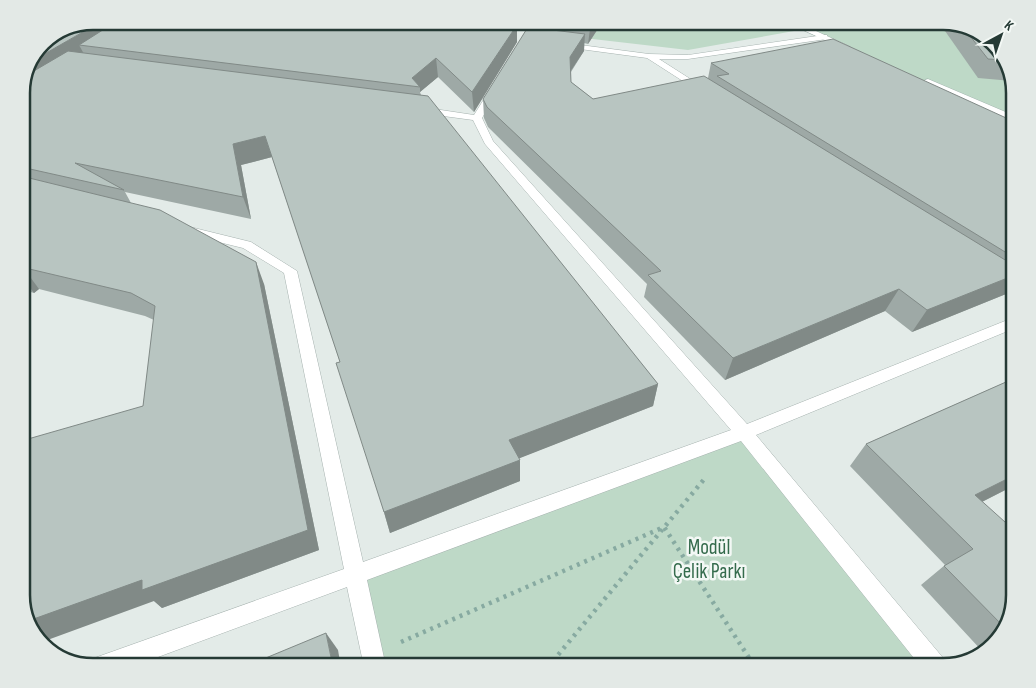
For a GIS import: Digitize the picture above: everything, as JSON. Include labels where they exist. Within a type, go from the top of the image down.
[{"type":"street","points":[[809,30],[860,53]]},
{"type":"street","points":[[554,43],[649,56],[688,57],[824,37]]},
{"type":"street","points":[[649,56],[716,99]]},
{"type":"street","points":[[915,77],[1006,116]]},
{"type":"street","points":[[477,118],[501,78]]},
{"type":"street","points":[[409,109],[477,118]]},
{"type":"street","points":[[477,118],[489,142],[744,432],[929,658]]},
{"type":"street","points":[[172,226],[246,245],[290,271],[373,658]]},
{"type":"street","points":[[982,272],[1006,287]]},
{"type":"street","points":[[125,658],[744,432],[1006,326]]},
{"type":"path","points":[[555,658],[707,476]]},
{"type":"path","points":[[394,645],[664,526]]},
{"type":"path","points":[[664,526],[749,658]]},
{"type":"green space","points":[[514,30],[794,31],[688,50]]},
{"type":"green space","points":[[808,30],[943,30],[959,32],[976,42],[976,60],[996,60],[1004,77],[1006,116]]},
{"type":"green space","name":"Modül Çelik Parkı","points":[[744,433],[929,658],[373,658],[354,575]]},
{"type":"building","points":[[103,30],[514,30],[472,92],[436,58],[412,78],[420,87],[79,45]]},
{"type":"building","points":[[526,30],[552,30],[585,34],[570,57],[571,82],[593,99],[704,76],[1006,261],[1006,279],[927,310],[899,289],[733,358],[648,275],[661,271],[487,107],[483,99]]},
{"type":"building","points":[[85,31],[43,55],[48,48],[58,41],[69,35]]},
{"type":"building","points":[[833,39],[1006,118],[1006,253],[717,76],[729,74],[711,63]]},
{"type":"building","points":[[68,51],[428,96],[658,384],[509,440],[520,460],[384,512],[336,363],[340,362],[265,136],[233,144],[243,197],[75,163],[124,190],[30,169],[30,89],[34,71]]},
{"type":"building","points":[[30,178],[160,210],[256,262],[308,530],[142,590],[142,580],[35,619],[30,599],[30,438],[143,406],[155,306],[131,293],[30,269]]},
{"type":"building","points":[[1006,382],[1006,480],[975,495],[1006,523],[1006,595],[1000,623],[944,566],[973,549],[866,444]]},
{"type":"building","points":[[326,633],[331,658],[266,658]]}]
